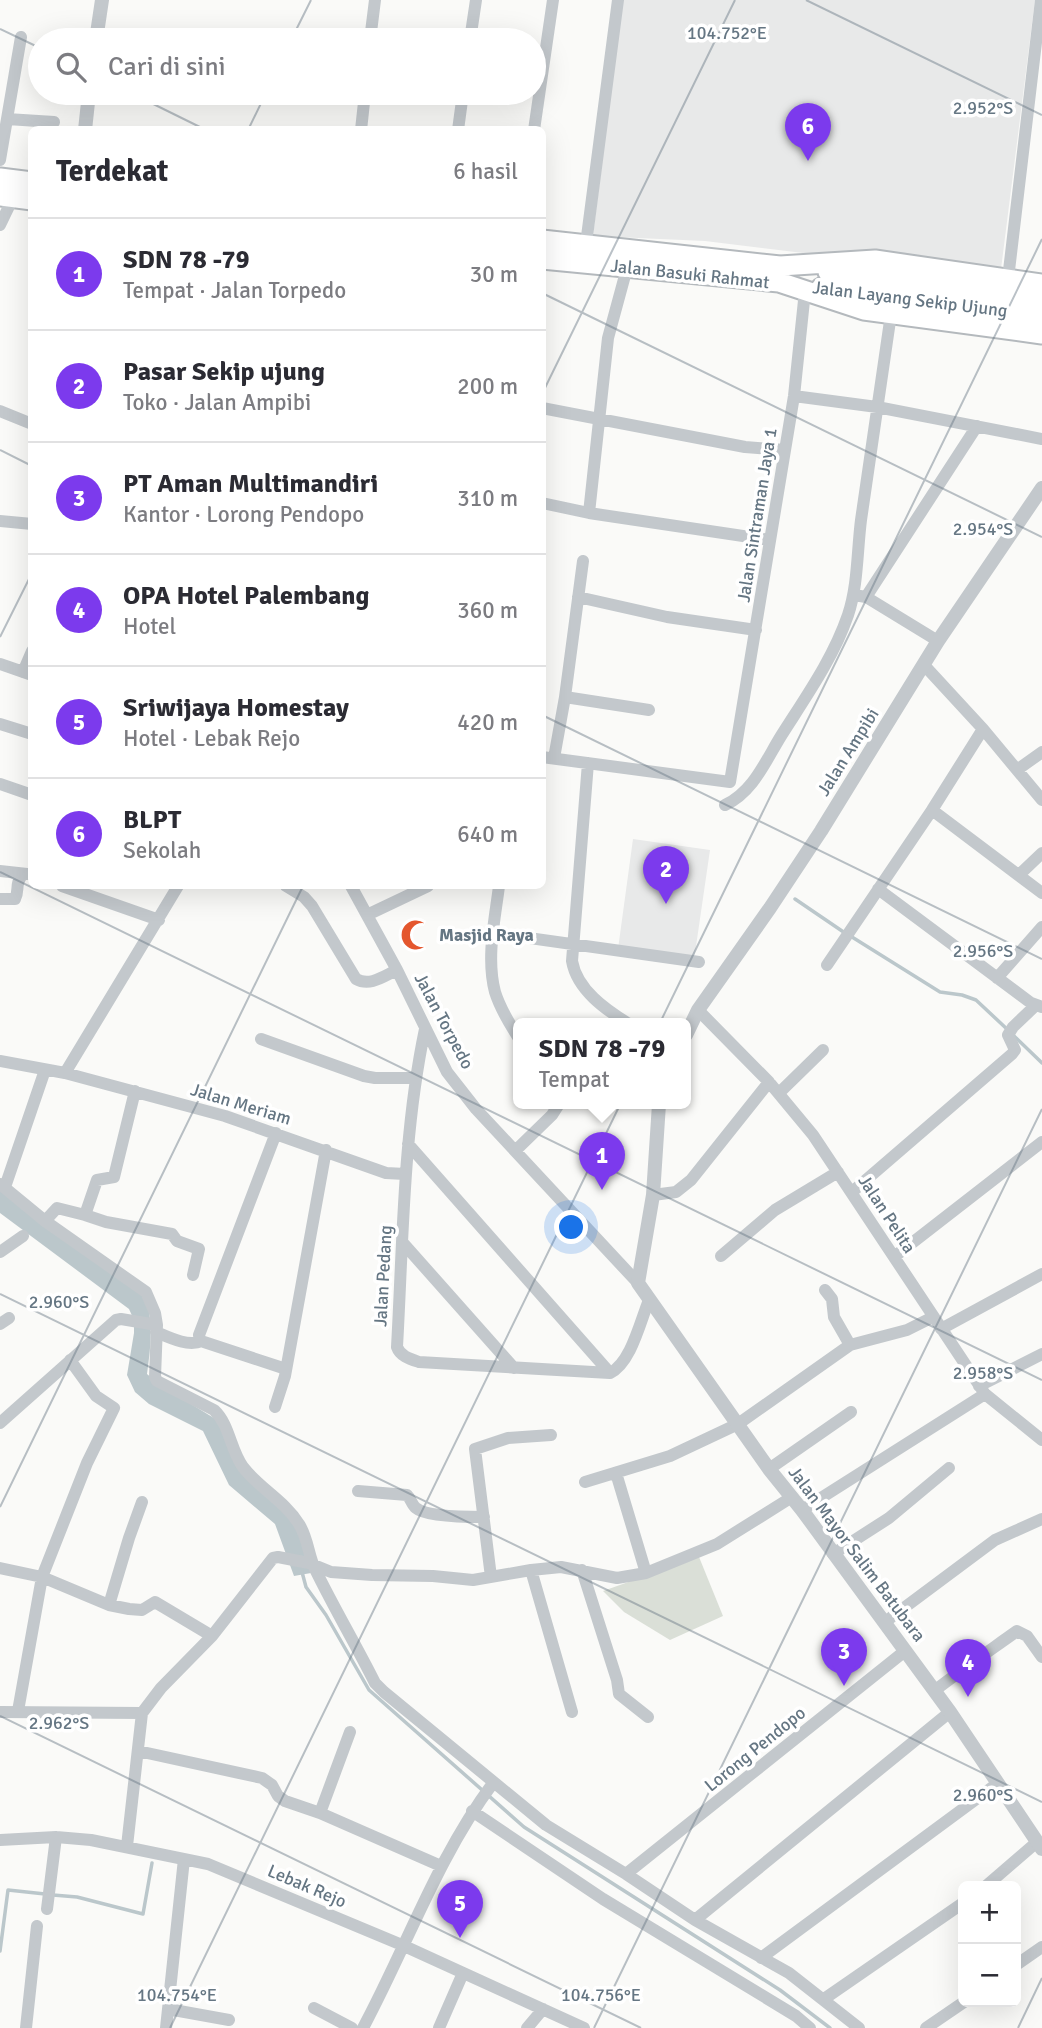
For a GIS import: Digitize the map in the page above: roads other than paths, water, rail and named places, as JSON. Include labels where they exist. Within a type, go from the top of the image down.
[{"type":"highway","points":[[0,178],[28,182]]},
{"type":"highway","name":"Jalan Basuki Rahmat","points":[[546,240],[586,244],[779,274],[805,291],[864,310],[1042,334]]},
{"type":"highway","name":"Jalan Basuki Rahmat","points":[[546,259],[627,268],[779,274],[875,260],[1012,295],[1042,284]]},
{"type":"highway","name":"Jalan Layang Sekip Ujung","points":[[779,274],[1042,300]]},
{"type":"highway","name":"Jalan Layang Sekip Ujung","points":[[1012,295],[1042,316]]},
{"type":"street","points":[[98,28],[102,0]]},
{"type":"street","points":[[372,28],[375,0]]},
{"type":"street","points":[[472,28],[476,0]]},
{"type":"street","points":[[546,48],[553,0]]},
{"type":"street","points":[[586,244],[618,0]]},
{"type":"street","points":[[1012,295],[1041,0]]},
{"type":"street","points":[[0,160],[21,37]]},
{"type":"street","points":[[85,126],[88,105]]},
{"type":"street","points":[[361,126],[364,105]]},
{"type":"street","points":[[459,126],[461,105]]},
{"type":"street","points":[[535,126],[538,105]]},
{"type":"street","points":[[7,119],[54,122]]},
{"type":"street","points":[[0,225],[15,198]]},
{"type":"street","points":[[589,513],[608,338],[627,268]]},
{"type":"street","name":"Jalan Sintraman Jaya 1","points":[[588,763],[730,782],[794,396],[805,291]]},
{"type":"street","points":[[860,596],[857,553],[891,314]]},
{"type":"street","points":[[794,396],[877,407],[1042,439]]},
{"type":"street","points":[[546,409],[745,447],[785,450]]},
{"type":"street","points":[[0,411],[28,422]]},
{"type":"street","points":[[725,806],[740,797],[754,782],[818,677],[860,596],[977,426]]},
{"type":"street","name":"Jalan Ampibi","points":[[691,1025],[698,1010],[821,831],[938,641],[1042,488]]},
{"type":"street","points":[[546,504],[589,513],[770,540]]},
{"type":"street","points":[[0,520],[28,524]]},
{"type":"street","points":[[583,561],[565,698],[548,757],[588,763],[572,961],[579,979],[600,1004],[620,1018]]},
{"type":"street","points":[[860,596],[938,641]]},
{"type":"street","points":[[578,597],[667,617],[756,630]]},
{"type":"street","points":[[0,664],[27,674]]},
{"type":"street","points":[[924,665],[983,729],[1042,800]]},
{"type":"street","points":[[565,698],[649,710]]},
{"type":"street","points":[[0,724],[28,733]]},
{"type":"street","points":[[827,965],[932,810],[983,729]]},
{"type":"street","points":[[1017,770],[1042,752]]},
{"type":"street","points":[[0,784],[28,794]]},
{"type":"street","points":[[932,810],[1042,893]]},
{"type":"street","points":[[1019,876],[1042,853]]},
{"type":"street","points":[[0,871],[27,874]]},
{"type":"street","points":[[0,899],[15,899],[17,881],[27,874]]},
{"type":"street","points":[[71,889],[159,920]]},
{"type":"street","points":[[65,1073],[176,889]]},
{"type":"street","points":[[291,889],[304,897],[320,916],[341,957],[356,979],[369,983],[397,970]]},
{"type":"street","name":"Jalan Torpedo","points":[[353,889],[397,970],[447,1072],[476,1109],[639,1283]]},
{"type":"street","points":[[367,915],[422,889]]},
{"type":"street","points":[[499,889],[491,960],[495,991],[513,1028]]},
{"type":"street","points":[[852,1192],[1013,1054],[1015,1050],[1011,1031],[1038,1007],[878,889]]},
{"type":"street","points":[[997,978],[1042,927]]},
{"type":"street","points":[[494,933],[699,962]]},
{"type":"street","name":"Jalan Pelita","points":[[698,1010],[769,1082],[813,1135],[981,1390],[1036,1427],[1042,1440]]},
{"type":"street","name":"Jalan Pedang","points":[[425,1029],[415,1078],[405,1174],[398,1352],[419,1362],[610,1373]]},
{"type":"street","points":[[261,1039],[364,1076],[415,1078]]},
{"type":"street","points":[[779,1093],[823,1050]]},
{"type":"street","name":"Jalan Meriam","points":[[0,1061],[65,1073],[225,1116],[386,1173],[405,1174]]},
{"type":"street","points":[[45,1070],[3,1185],[45,1221],[146,1292],[155,1313],[155,1377],[220,1415],[242,1465],[298,1521],[305,1533],[311,1564],[375,1683],[492,1785],[546,1825],[695,1920],[789,1973],[859,2028]]},
{"type":"street","points":[[653,1195],[676,1192],[691,1180],[769,1082]]},
{"type":"street","points":[[85,1215],[97,1180],[115,1176],[135,1091]]},
{"type":"street","points":[[515,1151],[556,1109]]},
{"type":"street","points":[[639,1283],[653,1195],[659,1109]]},
{"type":"street","points":[[202,1341],[199,1335],[276,1133]]},
{"type":"street","points":[[408,1144],[610,1373],[624,1362],[649,1300]]},
{"type":"street","points":[[894,1257],[1039,1149]]},
{"type":"street","points":[[275,1407],[286,1369],[326,1150]]},
{"type":"street","points":[[721,1256],[775,1210],[838,1172]]},
{"type":"street","points":[[45,1221],[56,1209],[106,1222],[172,1234],[177,1241],[200,1251],[193,1275]]},
{"type":"street","points":[[0,1252],[23,1236]]},
{"type":"street","points":[[403,1243],[514,1368]]},
{"type":"street","points":[[941,1329],[1042,1274]]},
{"type":"street","name":"Jalan Mayor Salim Batubara","points":[[639,1283],[769,1469],[950,1713],[1039,1846]]},
{"type":"street","points":[[825,1290],[832,1299],[834,1317],[850,1345]]},
{"type":"street","points":[[585,1482],[670,1457],[738,1424],[850,1345],[907,1330],[933,1317]]},
{"type":"street","points":[[2,1415],[116,1320],[121,1319],[155,1327],[176,1340],[195,1344],[202,1341],[286,1369]]},
{"type":"street","points":[[802,1510],[981,1390],[1042,1354]]},
{"type":"street","points":[[18,1711],[42,1577],[87,1463],[114,1409],[96,1396],[71,1360]]},
{"type":"street","points":[[769,1469],[850,1412]]},
{"type":"street","points":[[491,1577],[475,1449],[508,1437],[551,1435]]},
{"type":"street","points":[[833,1554],[889,1518],[949,1468]]},
{"type":"street","points":[[616,1473],[646,1573]]},
{"type":"street","points":[[358,1491],[407,1495],[413,1506],[421,1511],[447,1516],[484,1517]]},
{"type":"street","points":[[127,1846],[142,1713],[161,1688],[212,1636],[268,1563],[278,1557],[311,1564],[331,1572],[372,1575],[473,1580],[561,1567],[617,1578],[646,1573],[718,1544],[792,1497]]},
{"type":"street","points":[[109,1605],[142,1502]]},
{"type":"street","points":[[885,1622],[995,1540],[1042,1519]]},
{"type":"street","points":[[0,1568],[42,1577],[109,1605],[142,1610],[155,1602],[212,1636]]},
{"type":"street","points":[[531,1570],[572,1712]]},
{"type":"street","points":[[582,1570],[620,1694],[648,1717]]},
{"type":"street","points":[[934,1691],[1017,1631],[1027,1636],[1042,1657]]},
{"type":"street","name":"Lorong Pendopo","points":[[626,1874],[905,1651]]},
{"type":"street","points":[[0,1712],[142,1713]]},
{"type":"street","points":[[695,1920],[950,1713]]},
{"type":"street","points":[[320,1813],[350,1732]]},
{"type":"street","points":[[138,1751],[262,1778],[272,1785],[282,1799],[441,1866]]},
{"type":"street","points":[[761,1958],[998,1783]]},
{"type":"street","points":[[363,2028],[441,1866],[475,1808],[492,1785]]},
{"type":"street","points":[[475,1808],[603,1899],[792,2022],[810,2028]]},
{"type":"street","points":[[49,1899],[56,1837]]},
{"type":"street","name":"Lebak Rejo","points":[[0,1840],[56,1837],[91,1840],[208,1864],[402,1945],[584,2028]]},
{"type":"street","points":[[993,1881],[1039,1846]]},
{"type":"street","points":[[166,2028],[184,1859]]},
{"type":"street","points":[[824,1999],[958,1906]]},
{"type":"street","points":[[26,2028],[37,1926]]},
{"type":"street","points":[[1021,1962],[1042,1947]]},
{"type":"street","points":[[439,2028],[463,1973]]},
{"type":"street","points":[[926,2028],[958,2006]]},
{"type":"street","points":[[314,2008],[352,2028]]},
{"type":"street","points":[[168,2009],[229,2020]]},
{"type":"street","points":[[527,2028],[543,2009]]},
{"type":"waterway","points":[[795,899],[845,933]]},
{"type":"waterway","points":[[852,937],[940,992],[976,1000],[1008,1030]]},
{"type":"waterway","points":[[1013,1035],[1042,1063]]},
{"type":"waterway","points":[[302,1572],[306,1587],[326,1615],[369,1690],[524,1827],[780,1990],[830,2028]]},
{"type":"waterway","points":[[53,1895],[77,1897],[143,1914],[152,1863]]},
{"type":"waterway","points":[[0,1951],[8,1890],[45,1894]]},
{"type":"place","name":"BLPT","points":[[808,161]]},
{"type":"place","name":"Pasar Sekip ujung","points":[[666,904]]},
{"type":"place","name":"Masjid Raya","points":[[416,935]]},
{"type":"place","name":"SDN 78 -79","points":[[602,1190]]},
{"type":"place","name":"PT Aman Multimandiri","points":[[844,1686]]},
{"type":"place","name":"OPA Hotel Palembang","points":[[968,1697]]},
{"type":"place","name":"Sriwijaya Homestay","points":[[460,1938]]}]
